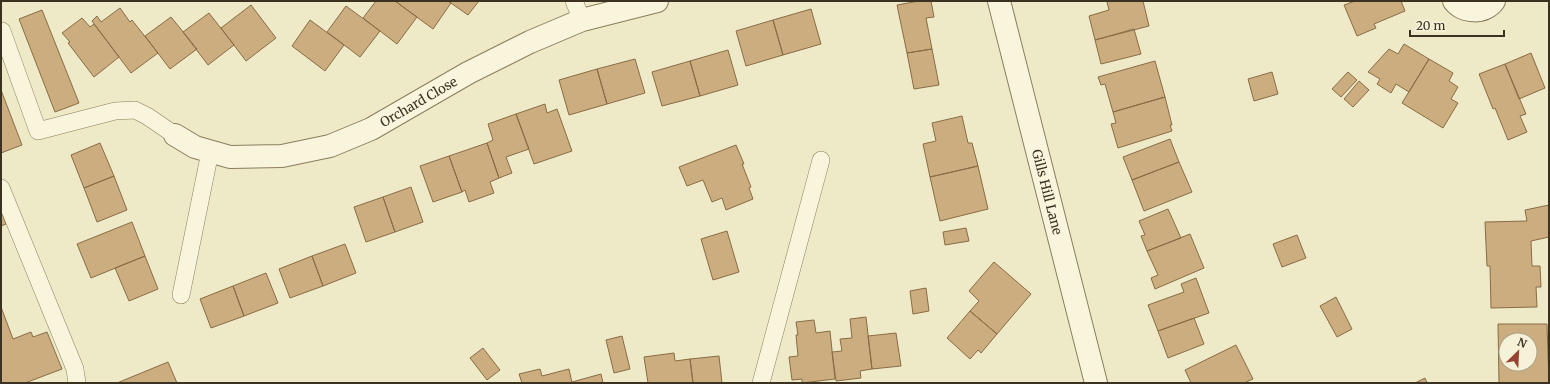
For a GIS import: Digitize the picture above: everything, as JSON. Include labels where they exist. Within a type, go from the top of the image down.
[{"type":"street","name":"Orchard Close","points":[[175,135],[195,147],[230,157],[282,156],[330,146],[371,129],[468,73],[530,42],[578,11],[657,1]]},
{"type":"street","name":"Gills Hill Lane","points":[[1000,1],[1096,383]]},
{"type":"street","points":[[1454,1],[1456,5],[1468,10],[1480,10],[1492,4],[1494,1]]},
{"type":"lane","points":[[2,31],[38,130],[115,111],[135,110],[147,116],[175,135]]},
{"type":"lane","points":[[181,295],[210,152]]},
{"type":"lane","points":[[761,383],[821,160]]},
{"type":"lane","points":[[1,188],[75,369],[77,383]]},
{"type":"building","points":[[376,1],[395,1],[417,17],[397,44],[363,18]]},
{"type":"building","points":[[395,1],[448,1],[451,3],[433,29]]},
{"type":"building","points":[[448,1],[479,1],[468,15]]},
{"type":"building","points":[[919,1],[931,1],[934,17],[926,18],[932,49],[907,53],[897,5]]},
{"type":"building","points":[[1143,1],[1149,26],[1095,40],[1089,16],[1109,10],[1107,2]]},
{"type":"building","points":[[1355,1],[1401,1],[1405,11],[1374,24],[1376,28],[1357,36],[1344,5]]},
{"type":"building","points":[[251,5],[276,38],[246,61],[221,28]]},
{"type":"building","points":[[346,6],[380,31],[360,57],[327,32]]},
{"type":"building","points":[[120,8],[130,22],[132,20],[158,53],[131,73],[92,21],[97,16],[101,22]]},
{"type":"building","points":[[811,9],[821,44],[783,55],[773,20]]},
{"type":"building","points":[[42,10],[79,103],[55,112],[19,19]]},
{"type":"building","points":[[209,13],[234,45],[208,65],[183,32]]},
{"type":"building","points":[[171,17],[197,49],[170,69],[145,36]]},
{"type":"building","points":[[82,18],[90,27],[94,24],[119,57],[94,77],[62,33]]},
{"type":"building","points":[[310,20],[344,45],[325,71],[292,46]]},
{"type":"building","points":[[773,20],[783,55],[746,66],[736,31]]},
{"type":"building","points":[[1134,29],[1141,54],[1101,64],[1095,40]]},
{"type":"building","points":[[1404,44],[1429,59],[1409,92],[1396,84],[1391,93],[1377,84],[1380,79],[1368,72],[1389,49],[1398,54]]},
{"type":"building","points":[[932,49],[939,85],[914,89],[907,53]]},
{"type":"building","points":[[728,50],[738,85],[700,96],[690,61]]},
{"type":"building","points":[[1531,53],[1545,88],[1519,99],[1505,64]]},
{"type":"building","points":[[635,59],[645,93],[607,104],[597,69]]},
{"type":"building","points":[[1429,59],[1453,73],[1449,81],[1458,87],[1451,99],[1458,103],[1443,128],[1402,103]]},
{"type":"building","points":[[690,61],[700,96],[662,106],[652,72]]},
{"type":"building","points":[[1155,61],[1165,97],[1113,112],[1105,84],[1101,85],[1098,77]]},
{"type":"building","points":[[1505,64],[1526,114],[1520,116],[1527,132],[1508,140],[1495,108],[1493,109],[1479,74]]},
{"type":"building","points":[[597,69],[607,104],[569,115],[559,80]]},
{"type":"building","points":[[1272,72],[1278,94],[1254,101],[1248,79]]},
{"type":"building","points":[[1348,72],[1357,80],[1341,97],[1332,89]]},
{"type":"building","points":[[1359,81],[1369,90],[1353,107],[1344,99]]},
{"type":"building","points":[[1,90],[22,145],[1,153]]},
{"type":"building","points":[[1165,97],[1172,125],[1170,125],[1172,131],[1118,148],[1111,124],[1116,123],[1113,112]]},
{"type":"building","points":[[545,104],[547,113],[557,109],[572,151],[534,164],[516,114]]},
{"type":"building","points":[[516,114],[529,149],[506,157],[512,173],[499,178],[487,143],[493,140],[488,124]]},
{"type":"building","points":[[962,116],[968,143],[972,143],[978,166],[930,177],[923,144],[936,141],[932,123]]},
{"type":"building","points":[[1170,139],[1179,162],[1132,180],[1123,157]]},
{"type":"building","points":[[100,143],[114,176],[84,188],[71,155]]},
{"type":"building","points":[[487,143],[499,178],[490,182],[494,193],[469,202],[465,190],[462,192],[449,156]]},
{"type":"building","points":[[736,145],[744,164],[742,164],[751,187],[749,188],[753,199],[726,210],[722,198],[712,202],[703,180],[687,186],[679,167]]},
{"type":"building","points":[[449,156],[462,192],[433,202],[420,166]]},
{"type":"building","points":[[1179,162],[1192,192],[1144,211],[1132,180]]},
{"type":"building","points":[[978,166],[988,209],[940,221],[930,177]]},
{"type":"building","points":[[114,176],[127,210],[97,222],[84,188]]},
{"type":"building","points":[[411,187],[423,222],[395,232],[383,197]]},
{"type":"building","points":[[383,197],[395,232],[366,242],[354,207]]},
{"type":"building","points":[[1549,205],[1549,237],[1531,241],[1532,266],[1540,266],[1541,287],[1536,287],[1537,307],[1491,308],[1490,266],[1487,266],[1485,222],[1527,221],[1525,210]]},
{"type":"building","points":[[1168,209],[1181,238],[1147,251],[1141,236],[1145,235],[1139,221]]},
{"type":"building","points":[[1,210],[6,224],[1,226]]},
{"type":"building","points":[[132,222],[145,256],[91,278],[77,244]]},
{"type":"building","points":[[966,228],[969,241],[945,245],[943,232]]},
{"type":"building","points":[[727,231],[739,272],[713,280],[701,239]]},
{"type":"building","points":[[1190,234],[1204,268],[1155,289],[1151,278],[1158,275],[1147,251]]},
{"type":"building","points":[[1297,235],[1306,258],[1282,267],[1273,244]]},
{"type":"building","points":[[345,244],[356,273],[323,286],[312,256]]},
{"type":"building","points":[[145,256],[158,289],[129,301],[115,268]]},
{"type":"building","points":[[312,256],[323,286],[290,298],[279,269]]},
{"type":"building","points":[[994,262],[1031,294],[997,334],[970,311],[979,301],[969,291]]},
{"type":"building","points":[[266,273],[278,303],[244,316],[233,286]]},
{"type":"building","points":[[1196,278],[1209,313],[1158,331],[1148,305],[1184,292],[1181,284]]},
{"type":"building","points":[[233,286],[244,316],[211,328],[200,299]]},
{"type":"building","points":[[926,288],[929,311],[913,314],[910,291]]},
{"type":"building","points":[[1336,297],[1352,329],[1337,337],[1320,306]]},
{"type":"building","points":[[1,307],[13,339],[31,332],[33,337],[47,332],[62,369],[25,383],[1,383]]},
{"type":"building","points":[[970,311],[997,334],[981,353],[978,350],[970,359],[947,338]]},
{"type":"building","points":[[866,317],[872,369],[860,371],[861,378],[836,381],[832,352],[842,351],[840,339],[852,338],[850,319]]},
{"type":"building","points":[[1194,318],[1204,344],[1168,358],[1158,331]]},
{"type":"building","points":[[814,320],[816,333],[830,331],[835,379],[802,383],[802,379],[792,380],[789,357],[798,356],[796,335],[798,335],[796,322]]},
{"type":"building","points":[[1498,324],[1547,324],[1549,383],[1499,383],[1499,372],[1538,372],[1538,332],[1498,332]]},
{"type":"building","points":[[896,333],[901,366],[872,369],[868,336]]},
{"type":"building","points":[[622,336],[630,369],[614,373],[606,340]]},
{"type":"building","points":[[1236,345],[1253,379],[1244,383],[1191,383],[1185,370]]},
{"type":"building","points":[[483,348],[500,370],[487,380],[470,358]]},
{"type":"building","points":[[674,353],[675,361],[690,359],[693,383],[648,383],[644,357]]},
{"type":"building","points":[[719,356],[722,383],[693,383],[690,359]]},
{"type":"building","points":[[168,362],[177,383],[117,383]]},
{"type":"building","points":[[540,369],[542,376],[569,369],[572,383],[522,383],[519,374]]},
{"type":"building","points":[[601,374],[603,383],[572,383],[572,382]]},
{"type":"building","points":[[1425,378],[1427,383],[1415,383]]}]
